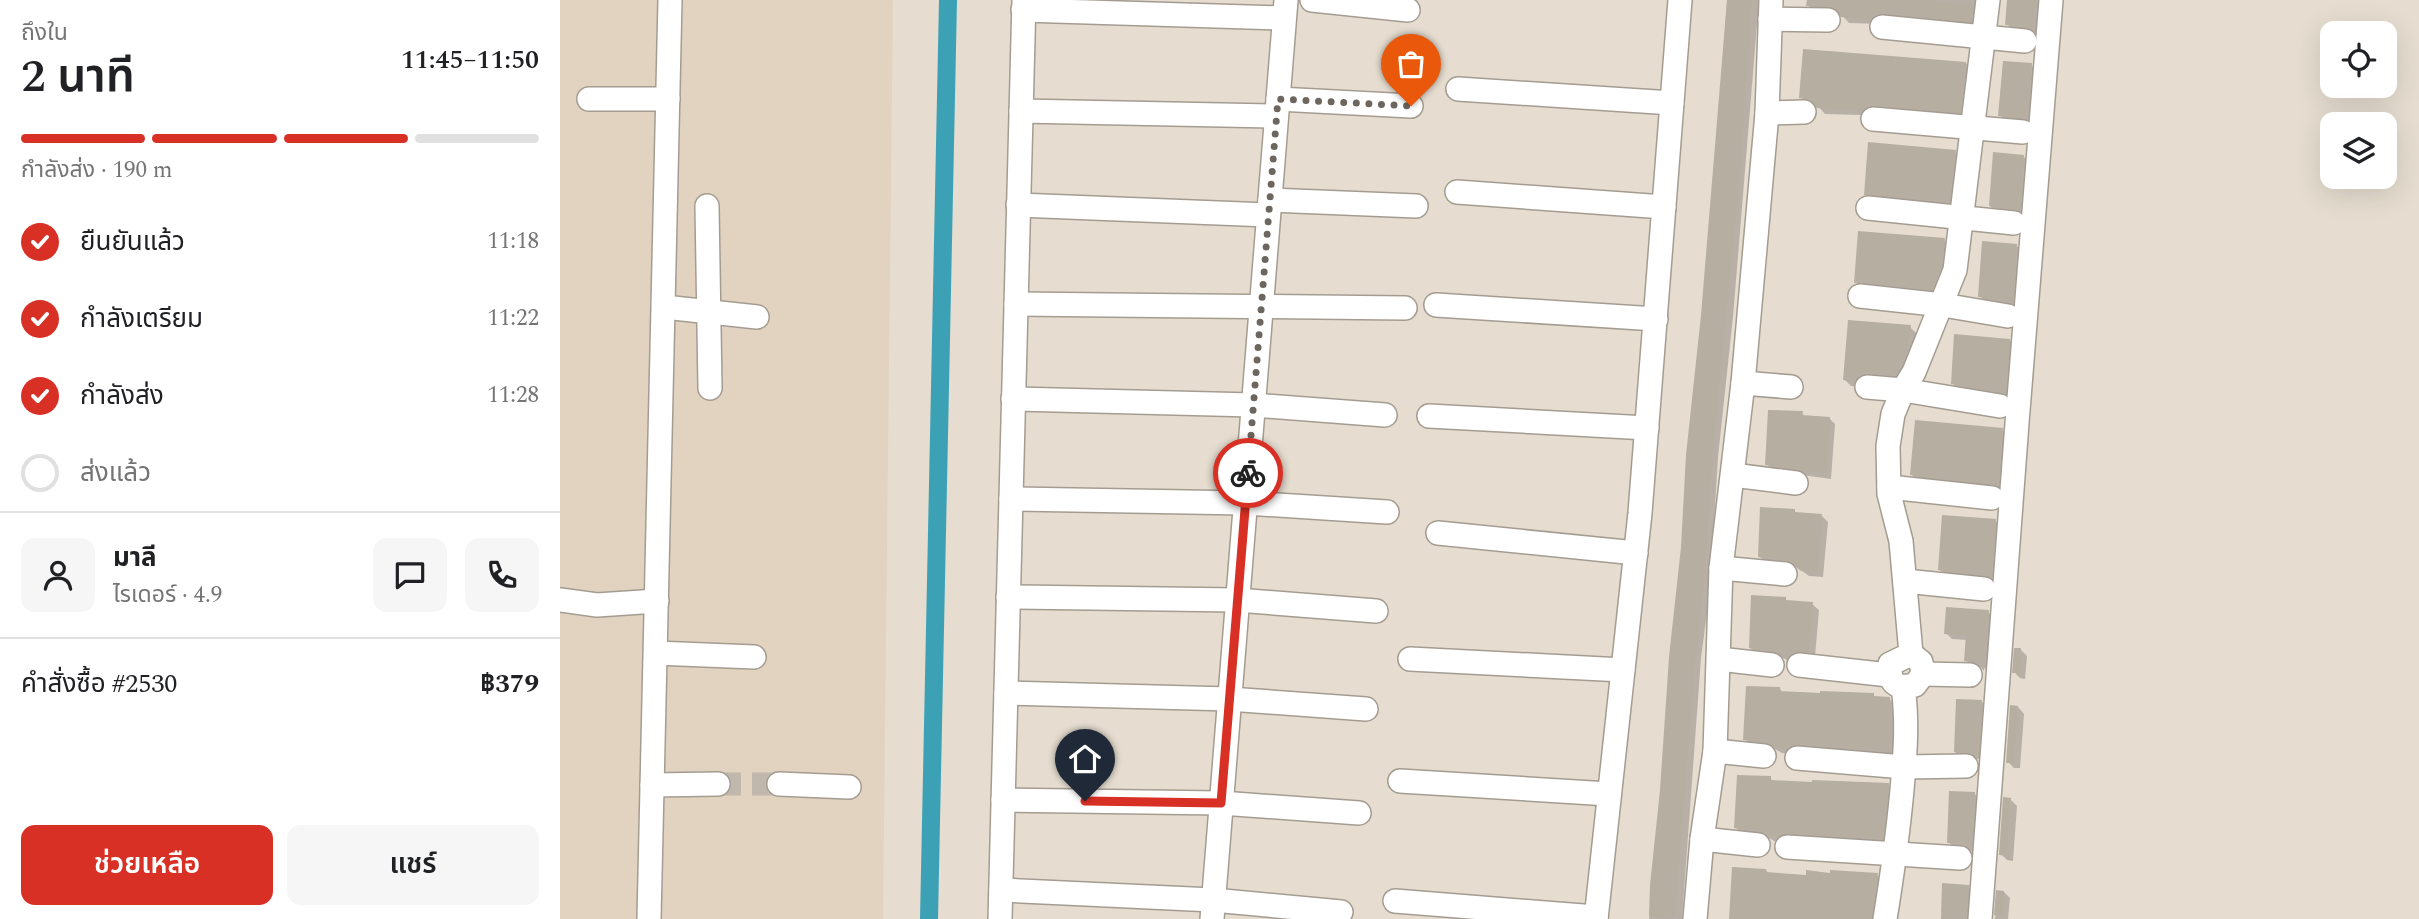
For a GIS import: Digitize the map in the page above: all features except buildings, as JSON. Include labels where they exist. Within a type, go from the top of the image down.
[{"type":"street","points":[[649,919],[670,0]]},
{"type":"street","points":[[1312,0],[1408,10]]},
{"type":"street","points":[[1395,901],[1596,918],[1636,553],[1680,0]]},
{"type":"street","points":[[1799,665],[1916,685],[1923,674],[1921,662],[1911,654],[1900,541],[1889,487],[1888,446],[1893,414],[1943,305],[1955,270],[1988,0]]},
{"type":"street","points":[[1980,919],[2052,0]]},
{"type":"street","points":[[1000,919],[1023,5],[1285,9],[1213,909]]},
{"type":"street","points":[[1695,919],[1702,839],[1715,751],[1721,568],[1743,383],[1767,113],[1771,10],[1828,20]]},
{"type":"street","points":[[1882,27],[2025,41]]},
{"type":"street","points":[[1458,89],[1672,103]]},
{"type":"street","points":[[589,99],[668,99]]},
{"type":"street","points":[[1021,111],[1411,106]]},
{"type":"street","points":[[1767,113],[1804,113]]},
{"type":"street","points":[[1873,119],[2023,132]]},
{"type":"street","points":[[1457,192],[1664,207]]},
{"type":"street","points":[[1018,205],[1416,206]]},
{"type":"street","points":[[707,206],[710,388]]},
{"type":"street","points":[[1868,208],[2014,223]]},
{"type":"street","points":[[1860,296],[1943,305],[2008,316]]},
{"type":"street","points":[[1016,304],[1405,309]]},
{"type":"street","points":[[1436,305],[1656,319]]},
{"type":"street","points":[[664,307],[757,317]]},
{"type":"street","points":[[1743,383],[1791,387]]},
{"type":"street","points":[[1867,387],[1903,390],[2000,407]]},
{"type":"street","points":[[1013,399],[1253,405],[1385,415]]},
{"type":"street","points":[[1429,416],[1647,428]]},
{"type":"street","points":[[1732,475],[1796,483]]},
{"type":"street","points":[[1889,487],[1992,498]]},
{"type":"street","points":[[1011,499],[1245,503],[1387,512]]},
{"type":"street","points":[[1438,533],[1636,553]]},
{"type":"street","points":[[1721,568],[1785,574]]},
{"type":"street","points":[[1905,581],[1984,589]]},
{"type":"street","points":[[1008,597],[1237,600],[1376,611]]},
{"type":"street","points":[[560,600],[597,605],[657,601]]},
{"type":"street","points":[[656,653],[754,657]]},
{"type":"street","points":[[1885,919],[1896,854],[1904,767],[1905,704],[1890,664],[1911,654]]},
{"type":"street","points":[[1410,659],[1623,670]]},
{"type":"street","points":[[1720,659],[1772,664]]},
{"type":"street","points":[[1923,674],[1970,676]]},
{"type":"street","points":[[1006,693],[1229,699],[1366,709]]},
{"type":"street","points":[[1715,751],[1765,756]]},
{"type":"street","points":[[1797,758],[1904,767],[1966,766]]},
{"type":"street","points":[[1400,780],[1609,794]]},
{"type":"street","points":[[652,785],[718,784]]},
{"type":"street","points":[[779,784],[849,787]]},
{"type":"street","points":[[1003,800],[1221,803],[1359,813]]},
{"type":"street","points":[[1702,839],[1758,845]]},
{"type":"street","points":[[1787,847],[1960,858]]},
{"type":"street","points":[[1001,890],[1213,909],[1341,912]]},
{"type":"shaded area","points":[[560,0],[893,0],[883,919],[560,919]]},
{"type":"waterway","points":[[929,919],[948,0]]},
{"type":"tunnel","points":[[718,784],[779,784]]},
{"type":"way so far","points":[[1248,473],[1278,99],[1411,106]]},
{"type":"route","points":[[1085,801],[1221,803],[1248,473]]}]
